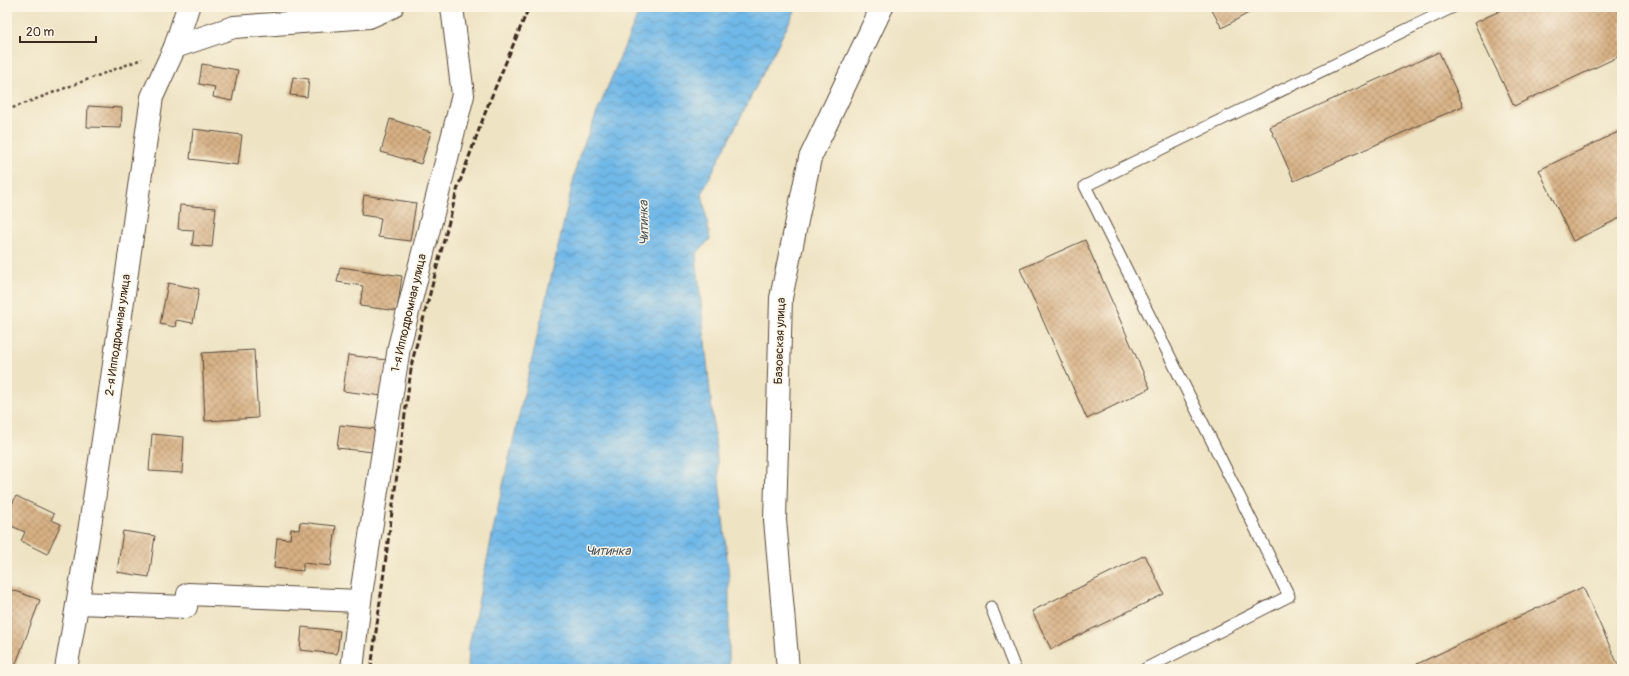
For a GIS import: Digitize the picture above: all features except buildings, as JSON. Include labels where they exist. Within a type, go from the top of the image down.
[{"type":"street","name":"2-я Ипподромная улица","points":[[66,669],[78,603],[99,465],[152,97],[175,47],[188,7]]},
{"type":"street","points":[[175,47],[234,27],[369,17],[392,7]]},
{"type":"street","name":"1-я Ипподромная улица","points":[[352,669],[360,601],[399,347],[463,95],[452,7]]},
{"type":"street","name":"Базовская улица","points":[[788,669],[775,520],[781,298],[810,158],[882,7]]},
{"type":"street","points":[[78,603],[186,607],[188,594],[360,601]]},
{"type":"lane","points":[[1145,669],[1289,596],[1085,186],[1453,7]]},
{"type":"lane","points":[[990,608],[1015,669]]},
{"type":"path","points":[[7,110],[175,47]]},
{"type":"water","name":"Читинка","points":[[641,7],[797,7],[702,192],[710,239],[696,254],[729,577],[729,669],[468,669],[469,646],[500,498],[579,156]]},
{"type":"railway","points":[[371,669],[412,362],[458,187],[488,105],[529,7]]}]
